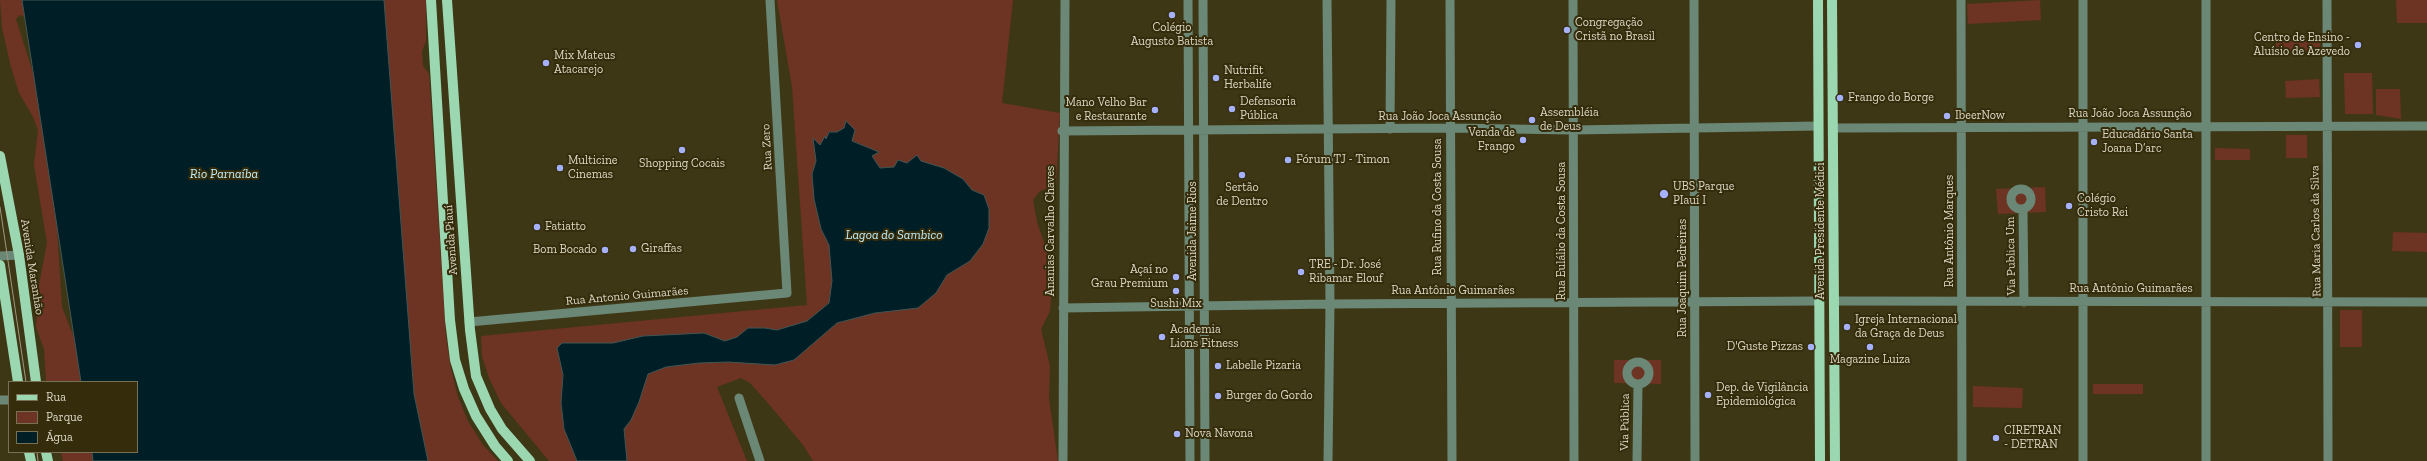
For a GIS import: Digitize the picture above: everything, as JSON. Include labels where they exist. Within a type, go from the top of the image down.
[{"type":"main road","name":"Avenida Piauí","points":[[431,0],[450,320],[455,360],[464,389],[476,416],[495,446],[508,461]]},
{"type":"main road","name":"Avenida Piauí","points":[[447,0],[469,322],[476,376],[490,409],[513,444],[530,461]]},
{"type":"main road","name":"Avenida Presidente Médici","points":[[1818,0],[1820,461]]},
{"type":"main road","name":"Avenida Presidente Médici","points":[[1832,0],[1835,196],[1835,461]]},
{"type":"main road","name":"Avenida Maranhão","points":[[0,156],[19,255],[36,381]]},
{"type":"main road","points":[[1818,196],[1835,196]]},
{"type":"main road","points":[[0,265],[18,381]]},
{"type":"street","name":"Rua Zero","points":[[770,0],[787,293]]},
{"type":"street","name":"Ananias Carvalho Chaves","points":[[1063,461],[1062,131],[1065,0]]},
{"type":"street","name":"Avenida Jaime Rios","points":[[1188,0],[1187,49],[1190,461]]},
{"type":"street","name":"Avenida Jaime Rios","points":[[1203,0],[1206,306],[1205,461]]},
{"type":"street","points":[[1327,0],[1330,304],[1328,461]]},
{"type":"street","points":[[1390,129],[1391,0]]},
{"type":"street","name":"Rua Rufino da Costa Sousa","points":[[1450,0],[1452,461]]},
{"type":"street","name":"Rua Eulálio da Costa Sousa","points":[[1573,0],[1574,461]]},
{"type":"street","name":"Rua Joaquim Pedreiras","points":[[1694,0],[1695,461]]},
{"type":"street","name":"Rua Antônio Marques","points":[[1961,0],[1962,461]]},
{"type":"street","points":[[2083,0],[2083,461]]},
{"type":"street","points":[[2206,0],[2206,461]]},
{"type":"street","name":"Rua Maria Carlos da Silva","points":[[2328,0],[2326,126],[2329,302],[2328,461]]},
{"type":"street","points":[[1187,49],[1203,49]]},
{"type":"street","name":"Rua João Joca Assunção","points":[[1062,131],[1188,132],[1450,128],[1573,130],[1818,126]]},
{"type":"street","name":"Rua João Joca Assunção","points":[[1833,128],[2427,126]]},
{"type":"street","name":"Via Publica Um","points":[[2023,210],[2024,302]]},
{"type":"street","points":[[0,256],[19,255]]},
{"type":"street","name":"Rua Antonio Guimarães","points":[[469,322],[787,293]]},
{"type":"street","name":"Rua Antônio Guimarães","points":[[1063,308],[1451,302],[1819,301]]},
{"type":"street","name":"Rua Antônio Guimarães","points":[[1835,302],[2427,302]]},
{"type":"street","name":"Via Pública","points":[[1637,461],[1638,384]]},
{"type":"street","points":[[739,398],[760,461]]},
{"type":"green space","points":[[0,0],[52,0],[28,18],[20,15],[16,19],[33,73],[39,83],[65,212],[57,229],[62,307],[75,340],[85,381],[46,381],[44,349],[36,327],[39,285],[47,243],[34,165],[38,130],[33,117],[19,93],[2,28]]},
{"type":"green space","points":[[384,0],[426,0],[426,41],[422,51],[423,66],[429,74],[446,337],[451,369],[458,397],[468,421],[483,445],[498,461],[428,461],[414,394]]},
{"type":"green space","points":[[777,0],[1013,0],[1002,103],[1060,113],[1056,185],[1040,191],[1033,200],[1037,222],[1053,269],[1050,311],[1041,329],[1050,366],[1049,399],[1058,461],[813,461],[803,445],[767,402],[750,383],[741,378],[717,387],[747,461],[627,461],[624,429],[631,420],[639,402],[648,374],[666,367],[699,363],[794,360],[837,323],[875,313],[918,308],[936,293],[947,275],[970,261],[984,195],[972,190],[963,179],[944,168],[921,161],[907,163],[898,160],[894,167],[880,168],[872,156],[878,152],[852,140],[846,121],[844,128],[820,145],[813,139],[816,161],[812,174],[814,199],[821,229],[829,245],[832,281],[829,303],[807,321],[777,330],[748,328],[737,337],[725,341],[704,333],[643,336],[613,343],[557,348],[563,375],[561,403],[564,429],[577,461],[549,461],[501,403],[489,378],[482,356],[481,336],[807,305],[792,87]]},
{"type":"green space","points":[[2040,0],[2041,20],[1968,24],[1967,4]]},
{"type":"green space","points":[[2396,0],[2427,0],[2427,23],[2397,23]]},
{"type":"green space","points":[[2276,41],[2320,41],[2320,51],[2276,51]]},
{"type":"green space","points":[[2344,73],[2372,73],[2373,114],[2345,114]]},
{"type":"green space","points":[[2319,79],[2320,97],[2286,98],[2285,81]]},
{"type":"green space","points":[[2376,89],[2400,89],[2401,119],[2376,115]]},
{"type":"green space","points":[[2286,135],[2307,135],[2307,158],[2286,158]]},
{"type":"green space","points":[[2215,148],[2250,149],[2250,160],[2215,160]]},
{"type":"green space","points":[[2045,187],[2046,212],[1998,214],[1996,189]]},
{"type":"green space","points":[[2393,232],[2427,233],[2427,252],[2392,251]]},
{"type":"green space","points":[[2340,310],[2362,310],[2362,347],[2340,347]]},
{"type":"green space","points":[[1614,360],[1661,360],[1661,384],[1614,383]]},
{"type":"green space","points":[[2093,384],[2143,384],[2143,394],[2093,394]]},
{"type":"green space","points":[[1973,386],[2023,388],[2022,408],[1973,407]]},
{"type":"green space","points":[[61,453],[94,453],[93,461],[63,461]]},
{"type":"water","name":"Rio Parnaíba","points":[[22,0],[384,0],[414,394],[428,461],[93,461],[92,453],[138,453],[138,381],[81,381]]},
{"type":"water","name":"Lagoa do Sambico","points":[[846,121],[855,130],[852,141],[879,152],[872,156],[880,168],[894,167],[898,160],[907,163],[917,155],[921,161],[944,168],[963,179],[972,190],[984,195],[989,209],[989,228],[983,244],[970,261],[947,275],[936,293],[918,308],[875,313],[837,323],[794,360],[775,365],[728,362],[699,363],[666,367],[648,374],[639,402],[631,420],[624,429],[627,461],[577,461],[564,429],[561,403],[563,375],[557,348],[562,343],[613,343],[643,336],[704,333],[725,341],[737,337],[748,328],[777,330],[807,321],[829,303],[832,281],[829,245],[821,229],[814,199],[812,174],[816,161],[813,138],[820,145],[825,136],[826,139],[829,132],[837,132],[844,128]]},
{"type":"tram line","points":[[0,207],[26,381]]},
{"type":"tram line","points":[[37,453],[38,461]]},
{"type":"place","name":"Colégio Augusto Batista","points":[[1172,15]]},
{"type":"place","name":"Congregação Cristã no Brasil","points":[[1567,30]]},
{"type":"place","name":"Centro de Ensino - Aluísio de Azevedo","points":[[2358,45]]},
{"type":"place","name":"Mix Mateus Atacarejo","points":[[546,63]]},
{"type":"place","name":"Nutrifit Herbalife","points":[[1216,78]]},
{"type":"place","name":"Frango do Borge","points":[[1840,98]]},
{"type":"place","name":"Defensoria Pública","points":[[1232,109]]},
{"type":"place","name":"Mano Velho Bar e Restaurante","points":[[1155,110]]},
{"type":"place","name":"IbeerNow","points":[[1947,116]]},
{"type":"place","name":"Assembléia de Deus","points":[[1532,120]]},
{"type":"place","name":"Venda de Frango","points":[[1523,140]]},
{"type":"place","name":"Educadário Santa Joana D’arc","points":[[2094,142]]},
{"type":"place","name":"Shopping Cocais","points":[[682,150]]},
{"type":"place","name":"Fórum TJ - Timon","points":[[1288,160]]},
{"type":"place","name":"Multicine Cinemas","points":[[560,168]]},
{"type":"place","name":"Sertão de Dentro","points":[[1242,175]]},
{"type":"place","name":"UBS Parque PIauí I","points":[[1664,194]]},
{"type":"place","name":"Colégio Cristo Rei","points":[[2069,206]]},
{"type":"place","name":"Fatiatto","points":[[537,227]]},
{"type":"place","name":"Giraffas","points":[[633,249]]},
{"type":"place","name":"Bom Bocado","points":[[605,250]]},
{"type":"place","name":"TRE - Dr. José Ribamar Elouf","points":[[1301,272]]},
{"type":"place","name":"Açaí no Grau Premium","points":[[1176,277]]},
{"type":"place","name":"Sushi Mix","points":[[1176,291]]},
{"type":"place","name":"Igreja Internacional da Graça de Deus","points":[[1847,327]]},
{"type":"place","name":"Academia Lions Fitness","points":[[1162,337]]},
{"type":"place","name":"D'Guste Pizzas","points":[[1811,347]]},
{"type":"place","name":"Magazine Luiza","points":[[1870,347]]},
{"type":"place","name":"Labelle Pizaria","points":[[1218,366]]},
{"type":"place","name":"Dep. de Vigilância Epidemiológica","points":[[1708,395]]},
{"type":"place","name":"Burger do Gordo","points":[[1218,396]]},
{"type":"place","name":"Nova Navona","points":[[1177,434]]},
{"type":"place","name":"CIRETRAN - DETRAN","points":[[1996,438]]}]
